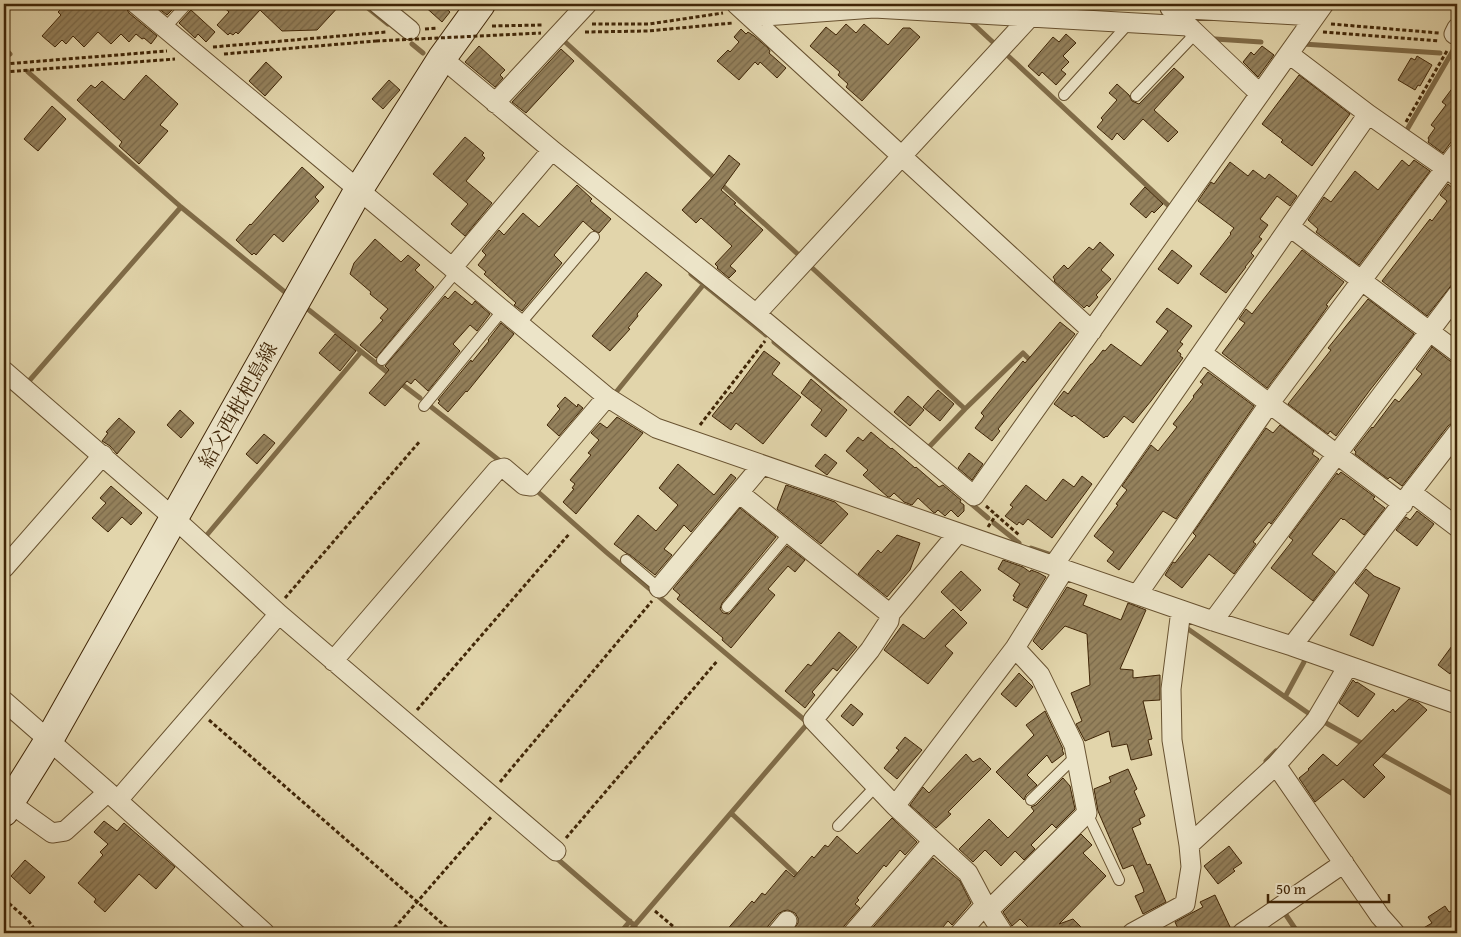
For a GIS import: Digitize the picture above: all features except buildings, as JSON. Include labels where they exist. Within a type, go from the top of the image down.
[{"type":"main road","name":"給父西枇杷島線","points":[[6,809],[49,740],[175,519],[358,189],[442,58],[481,4]]},
{"type":"street","points":[[136,4],[606,397],[656,428],[1457,704]]},
{"type":"street","points":[[378,4],[410,30]]},
{"type":"street","points":[[496,103],[588,4]]},
{"type":"street","points":[[736,4],[1092,331]]},
{"type":"street","points":[[1167,6],[1319,10]]},
{"type":"street","points":[[1167,6],[1260,94]]},
{"type":"street","points":[[750,17],[874,8],[1036,10],[1192,30]]},
{"type":"street","points":[[756,314],[1036,10]]},
{"type":"street","points":[[442,58],[552,150],[756,314],[974,496],[1319,10]]},
{"type":"street","points":[[1137,595],[1269,404],[1361,280],[1453,165],[1398,135],[1289,54]]},
{"type":"street","points":[[895,806],[1015,648],[1059,568],[1202,353],[1368,114]]},
{"type":"street","points":[[455,270],[552,150]]},
{"type":"street","points":[[1290,227],[1457,352]]},
{"type":"street","points":[[1213,621],[1457,295]]},
{"type":"street","points":[[1202,353],[1337,454],[1457,527]]},
{"type":"street","points":[[5,375],[103,455],[276,612],[556,851]]},
{"type":"street","points":[[333,661],[497,470],[504,468],[524,485],[531,486],[606,397]]},
{"type":"street","points":[[1292,646],[1457,433]]},
{"type":"street","points":[[4,568],[103,455]]},
{"type":"street","points":[[656,594],[762,465]]},
{"type":"street","points":[[739,492],[890,614]]},
{"type":"street","points":[[958,533],[890,614],[889,622],[870,650],[813,720],[895,806],[932,842],[968,873],[1003,933]]},
{"type":"street","points":[[1132,933],[1185,904],[1191,867],[1172,740],[1171,689],[1181,610]]},
{"type":"street","points":[[6,809],[52,833],[66,831],[113,796],[196,709],[276,612]]},
{"type":"street","points":[[960,933],[1087,813],[1074,745],[1040,675],[1015,648]]},
{"type":"street","points":[[1189,845],[1276,765],[1316,720],[1348,666]]},
{"type":"street","points":[[4,702],[113,796],[264,933]]},
{"type":"street","points":[[1276,765],[1380,916],[1395,933]]},
{"type":"street","points":[[853,933],[932,842]]},
{"type":"street","points":[[1242,933],[1344,863]]},
{"type":"lane","points":[[164,28],[187,4]]},
{"type":"lane","points":[[1064,95],[1130,22]]},
{"type":"lane","points":[[1136,96],[1192,30]]},
{"type":"lane","points":[[520,324],[594,237]]},
{"type":"lane","points":[[382,360],[455,270]]},
{"type":"lane","points":[[424,406],[503,310]]},
{"type":"lane","points":[[727,607],[789,533]]},
{"type":"lane","points":[[626,560],[656,594]]},
{"type":"lane","points":[[1032,800],[1076,756]]},
{"type":"lane","points":[[838,826],[876,786]]},
{"type":"lane","points":[[1087,813],[1119,880]]},
{"type":"path","points":[[376,41],[542,33]]},
{"type":"path","points":[[1398,135],[1454,35]]},
{"type":"path","points":[[688,439],[774,329]]},
{"type":"path","points":[[276,612],[420,441]]},
{"type":"path","points":[[974,496],[1028,542],[1023,556]]},
{"type":"path","points":[[406,722],[570,532]]},
{"type":"path","points":[[390,933],[417,902],[656,594]]},
{"type":"path","points":[[556,851],[718,660]]},
{"type":"path","points":[[196,709],[453,933]]},
{"type":"path","points":[[4,899],[28,920],[37,933]]},
{"type":"path","points":[[655,911],[681,933]]},
{"type":"waterway","points":[[363,4],[388,24]]},
{"type":"waterway","points":[[968,19],[997,46]]},
{"type":"waterway","points":[[1215,39],[1261,42]]},
{"type":"waterway","points":[[563,40],[801,257]]},
{"type":"waterway","points":[[1304,43],[1440,53]]},
{"type":"waterway","points":[[412,44],[423,53]]},
{"type":"waterway","points":[[1408,128],[1455,47]]},
{"type":"waterway","points":[[4,48],[10,54]]},
{"type":"waterway","points":[[1005,53],[1172,209]]},
{"type":"waterway","points":[[28,72],[181,207],[286,293]]},
{"type":"waterway","points":[[29,381],[181,207]]},
{"type":"waterway","points":[[809,265],[965,409],[1023,353],[1032,362]]},
{"type":"waterway","points":[[691,274],[766,335]]},
{"type":"waterway","points":[[617,391],[704,284]]},
{"type":"waterway","points":[[309,310],[392,376]]},
{"type":"waterway","points":[[774,342],[841,397]]},
{"type":"waterway","points":[[206,536],[361,352]]},
{"type":"waterway","points":[[399,382],[420,398]]},
{"type":"waterway","points":[[430,406],[500,461]]},
{"type":"waterway","points":[[929,447],[965,409]]},
{"type":"waterway","points":[[540,487],[537,491],[606,552],[808,723],[628,933]]},
{"type":"waterway","points":[[968,501],[988,518]]},
{"type":"waterway","points":[[994,523],[1019,543]]},
{"type":"waterway","points":[[1031,548],[1052,555],[1053,553]]},
{"type":"waterway","points":[[1188,629],[1311,715]]},
{"type":"waterway","points":[[1285,697],[1304,662]]},
{"type":"waterway","points":[[1326,723],[1365,745]]},
{"type":"waterway","points":[[1266,761],[1276,751]]},
{"type":"waterway","points":[[1379,753],[1457,796]]},
{"type":"waterway","points":[[731,813],[800,878]]},
{"type":"waterway","points":[[554,856],[635,926]]},
{"type":"waterway","points":[[1284,912],[1298,933]]},
{"type":"waterway","points":[[620,933],[630,921]]}]
